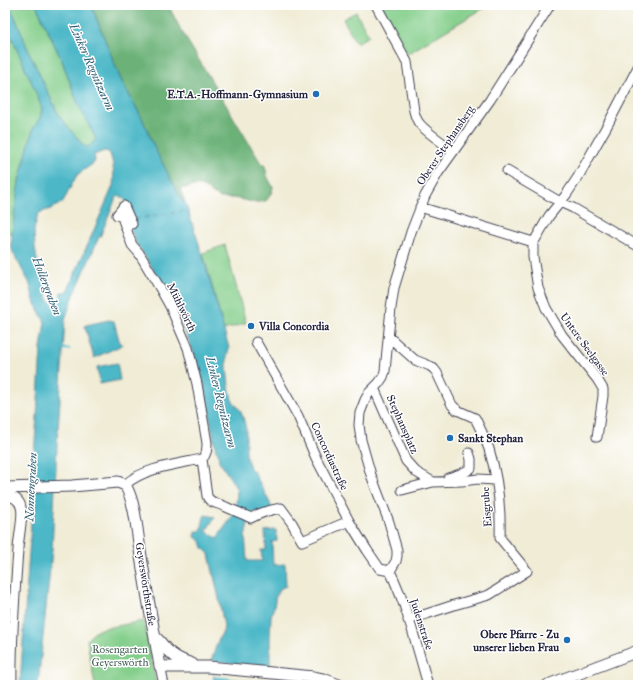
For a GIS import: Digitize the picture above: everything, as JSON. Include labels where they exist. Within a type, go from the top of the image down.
[{"type":"street","points":[[376,5],[407,62],[416,118],[426,130],[454,152]]},
{"type":"street","name":"Oberer Stephansberg","points":[[390,571],[396,561],[397,550],[389,522],[371,475],[361,440],[359,425],[360,413],[365,400],[383,377],[385,372],[391,308],[400,265],[420,207],[438,173],[490,100],[550,5]]},
{"type":"street","points":[[420,207],[532,242],[535,240],[549,216],[578,176],[638,67]]},
{"type":"street","points":[[507,171],[638,246]]},
{"type":"street","name":"Mühlwörth","points":[[132,224],[124,206],[117,214],[122,217],[132,245],[139,253],[170,306],[188,348],[194,368],[207,443],[204,455]]},
{"type":"street","name":"Untere Seelgasse","points":[[532,242],[538,288],[546,308],[562,335],[597,379],[603,389],[604,396],[597,437]]},
{"type":"street","name":"Eisgrube","points":[[388,337],[415,360],[434,369],[452,405],[458,410],[475,418],[489,450],[496,480],[499,495],[500,538],[527,571],[489,595],[408,620]]},
{"type":"street","name":"Concordiastraße","points":[[256,342],[298,416],[316,458],[349,521],[380,569],[390,571]]},
{"type":"street","name":"Stephansplatz","points":[[374,388],[406,461],[416,472],[436,482]]},
{"type":"street","points":[[402,490],[436,482],[466,472],[471,468],[469,453]]},
{"type":"street","points":[[5,488],[72,486],[118,482],[125,484],[136,476],[204,455],[208,498],[216,504],[225,506],[234,511],[255,515],[272,509],[281,508],[292,523],[302,541],[349,521]]},
{"type":"street","points":[[436,482],[478,479],[496,480]]},
{"type":"street","name":"Geyerswörthstraße","points":[[125,484],[134,510],[164,685]]},
{"type":"street","points":[[5,496],[14,497],[18,500],[22,514],[18,543],[13,616],[12,685]]},
{"type":"street","name":"Judenstraße","points":[[390,571],[396,583],[428,685]]},
{"type":"street","points":[[155,637],[171,654],[179,659],[204,667]]},
{"type":"street","points":[[548,685],[638,651]]},
{"type":"street","points":[[160,666],[204,667],[314,677],[339,685]]},
{"type":"green space","points":[[10,5],[36,5],[62,61],[78,104],[96,139],[91,145],[87,147],[84,146],[59,116],[29,52]]},
{"type":"green space","points":[[91,5],[168,5],[181,30],[259,160],[265,166],[267,176],[273,187],[267,200],[253,202],[234,198],[221,198],[200,186],[193,186],[180,189],[185,202],[182,201],[155,149],[142,118],[121,80]]},
{"type":"green space","points":[[381,5],[489,5],[407,54]]},
{"type":"green space","points":[[356,12],[369,36],[356,43],[343,19]]},
{"type":"green space","points":[[5,22],[42,109],[40,118],[33,129],[19,181],[12,233],[5,233],[5,147],[8,107],[5,89]]},
{"type":"green space","points":[[225,245],[246,323],[224,330],[203,253]]},
{"type":"green space","name":"Rosengarten Geyerswörth","points":[[144,621],[156,685],[95,685],[87,640],[88,638],[100,629]]},
{"type":"water","name":"Linker Regnitzarm","points":[[5,5],[10,5],[29,52],[59,116],[84,146],[87,147],[96,139],[78,104],[62,61],[36,5],[91,5],[121,80],[142,118],[155,149],[182,201],[185,202],[202,253],[229,348],[227,368],[229,386],[232,400],[240,410],[246,429],[246,455],[250,468],[254,472],[270,503],[273,513],[254,512],[248,523],[245,534],[247,561],[262,561],[261,550],[266,550],[265,531],[276,530],[277,541],[272,542],[273,565],[285,564],[286,586],[281,588],[276,595],[271,616],[270,665],[272,685],[219,685],[213,681],[214,676],[211,661],[224,626],[209,554],[203,548],[201,541],[195,537],[196,531],[201,531],[205,515],[215,517],[206,531],[217,538],[234,514],[237,488],[219,461],[199,367],[178,313],[150,264],[137,245],[129,225],[127,205],[124,198],[120,196],[115,200],[65,319],[52,550],[38,685],[20,685],[41,348],[45,322],[35,304],[29,282],[13,253],[11,245],[19,181],[33,129],[40,118],[42,109],[5,23]],"holes":[[[104,151],[109,152],[113,168],[113,186],[67,292],[61,292],[59,303],[54,305],[48,299],[45,285],[39,271],[34,230],[37,218],[39,213],[53,208],[63,202],[77,175],[94,163],[94,155]]]},
{"type":"water","points":[[109,320],[114,321],[119,340],[122,345],[94,358],[85,327],[86,325]]},
{"type":"water","points":[[117,363],[120,380],[100,384],[97,367]]},
{"type":"pier","points":[[211,661],[270,668],[272,683],[214,676]]},
{"type":"waterway","points":[[62,349],[69,349]]},
{"type":"ferry route","points":[[135,219],[184,211]]},
{"type":"place","name":"E.T.A.-Hoffmann-Gymnasium","points":[[316,94]]},
{"type":"place","name":"Villa Concordia","points":[[251,326]]},
{"type":"place","name":"Sankt Stephan","points":[[450,438]]},
{"type":"place","name":"Obere Pfarre - Zu unserer lieben Frau","points":[[567,640]]},
{"type":"water label","name":"Hollergraben","points":[[47,286]]},
{"type":"water label","name":"Nonnengraben","points":[[31,487]]}]
